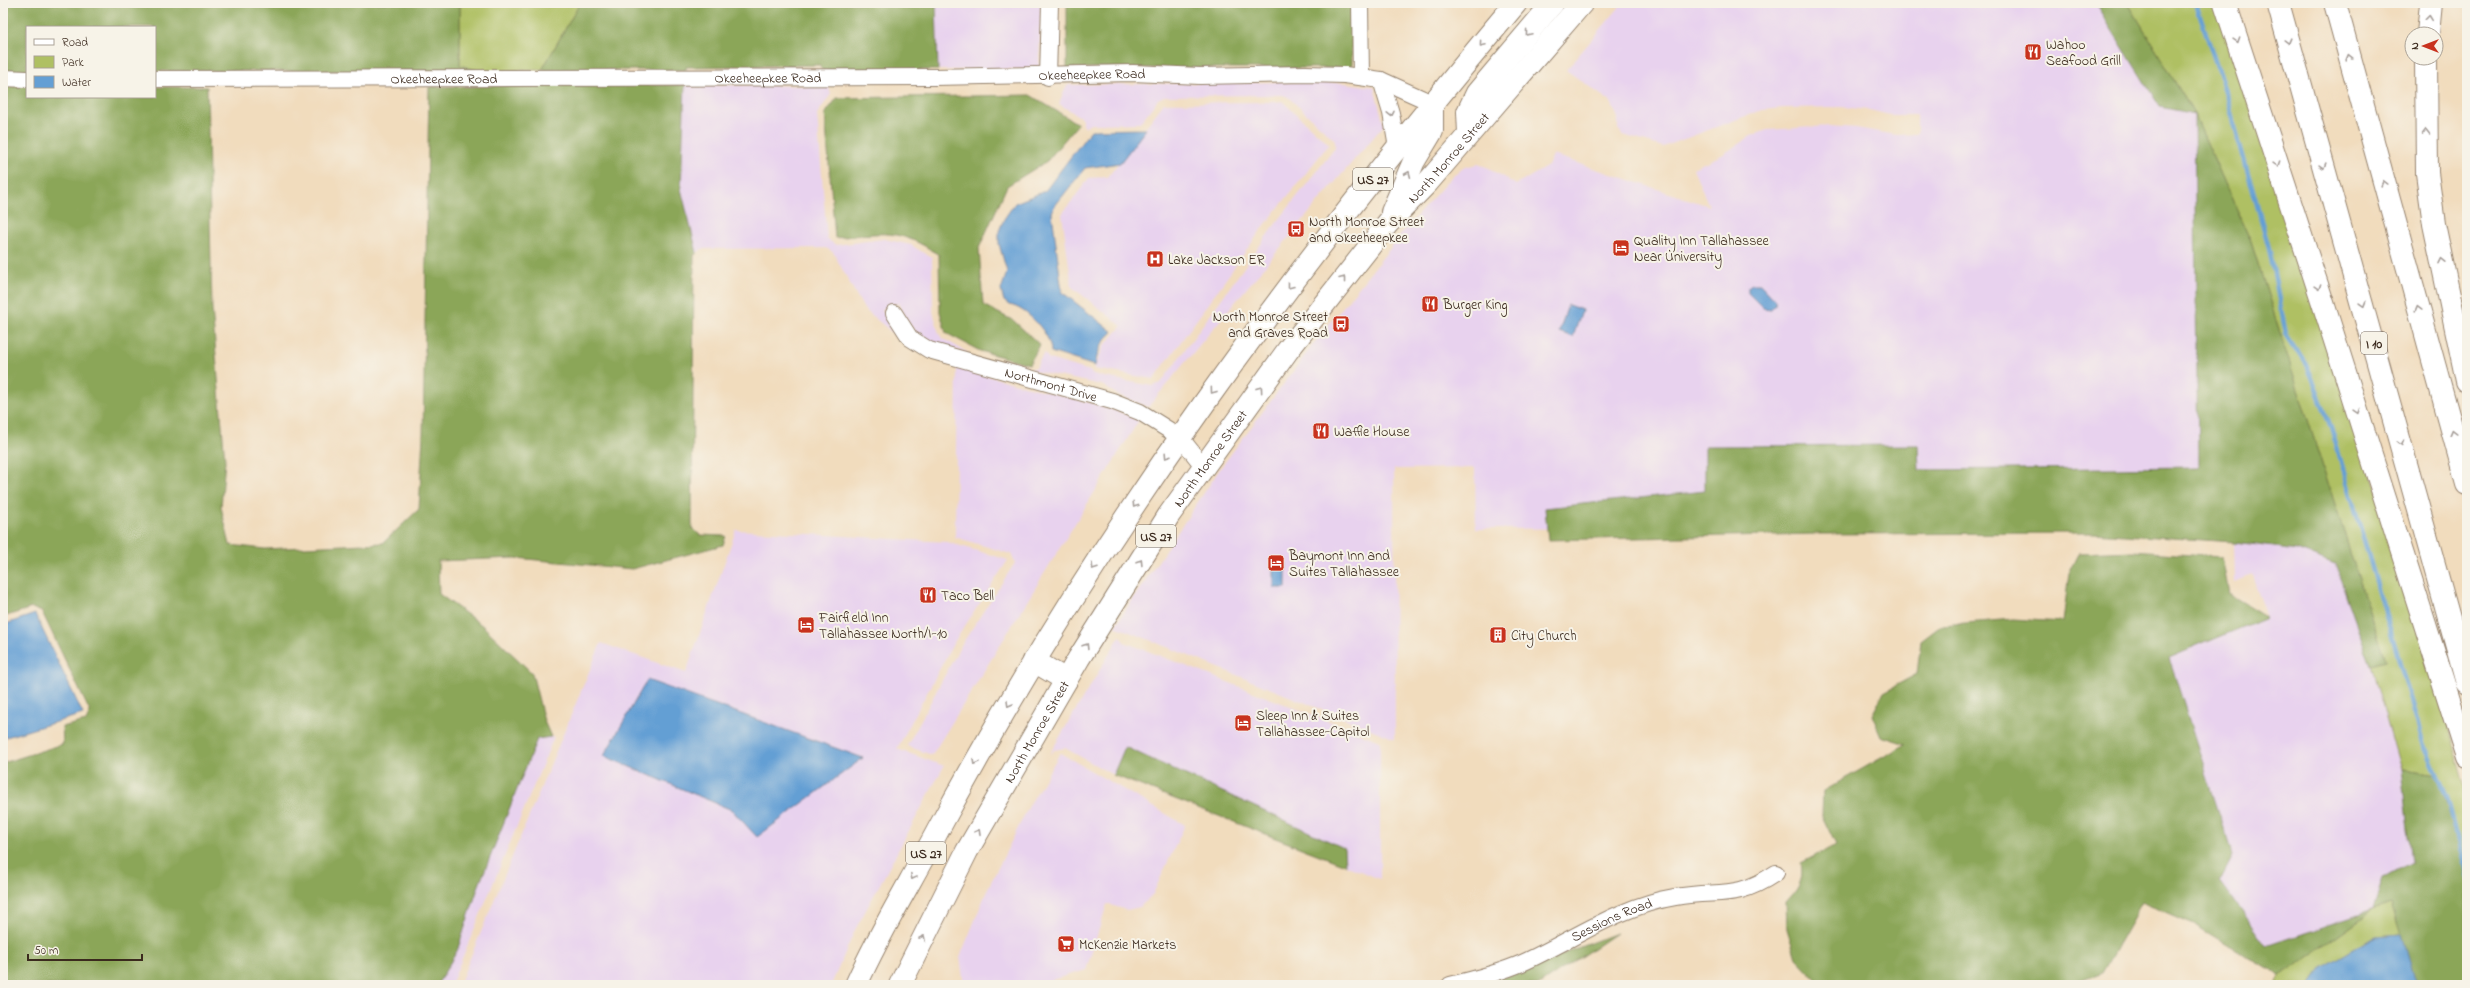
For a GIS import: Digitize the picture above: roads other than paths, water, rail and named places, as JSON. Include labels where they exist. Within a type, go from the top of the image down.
[{"type":"highway","name":"US 27","points":[[862,983],[967,775],[1034,661],[1180,437],[1282,296],[1432,103],[1516,3]]},
{"type":"highway","points":[[1469,133],[1468,112],[1477,93],[1553,3]]},
{"type":"highway","name":"North Monroe Street","points":[[900,985],[966,851],[1066,680],[1169,515],[1288,350],[1388,223],[1428,182],[1582,3]]},
{"type":"highway","points":[[2225,3],[2323,303],[2467,757]]},
{"type":"highway","name":"I 10","points":[[2278,3],[2467,683]]},
{"type":"highway","points":[[2334,3],[2467,484]]},
{"type":"highway","points":[[2429,26],[2431,3]]},
{"type":"highway","points":[[2426,66],[2427,172],[2434,224],[2467,381]]},
{"type":"highway","points":[[1388,223],[1414,161],[1432,131],[1432,103]]},
{"type":"highway","points":[[1034,661],[1066,680]]},
{"type":"street","points":[[1048,76],[1050,3]]},
{"type":"street","points":[[1360,3],[1361,76]]},
{"type":"street","name":"Okeeheepkee Road","points":[[156,79],[1048,76],[1133,73],[1200,76],[1305,74],[1361,76],[1381,80],[1432,103]]},
{"type":"street","points":[[3,78],[26,79]]},
{"type":"street","points":[[1381,80],[1391,113],[1397,148]]},
{"type":"street","name":"Northmont Drive","points":[[894,313],[910,338],[929,350],[1112,401],[1140,412],[1180,437],[1204,467]]},
{"type":"street","name":"Sessions Road","points":[[1450,985],[1495,974],[1626,911],[1675,897],[1738,892],[1757,885],[1776,873]]},
{"type":"water","points":[[1146,129],[1120,163],[1085,168],[1054,207],[1052,213],[1062,292],[1113,332],[1101,347],[1095,366],[1051,352],[1047,338],[1037,323],[1023,311],[1009,305],[1004,301],[1001,290],[1007,272],[999,244],[999,231],[1004,219],[1015,203],[1045,191],[1091,130]]},
{"type":"water","points":[[1752,284],[1760,284],[1775,300],[1775,305],[1771,309],[1763,308],[1748,293],[1748,287]]},
{"type":"water","points":[[1568,305],[1582,310],[1573,337],[1559,332]]},
{"type":"water","points":[[1274,563],[1286,563],[1286,588],[1274,588]]},
{"type":"water","points":[[35,614],[83,714],[3,738],[3,625]]},
{"type":"water","points":[[647,680],[863,758],[757,837],[732,810],[604,756]]},
{"type":"water","points":[[2402,934],[2417,985],[2309,985],[2320,969],[2376,936]]},
{"type":"waterway","points":[[2196,3],[2225,91],[2269,248],[2286,334],[2308,368],[2331,427],[2423,742],[2447,796],[2467,876]]},
{"type":"place","name":"Wahoo Seafood Grill","points":[[2033,52]]},
{"type":"place","name":"North Monroe Street and Okeeheepkee","points":[[1296,229]]},
{"type":"place","name":"Quality Inn Tallahassee Near University","points":[[1621,248]]},
{"type":"place","name":"Lake Jackson ER","points":[[1155,259]]},
{"type":"place","name":"Burger King","points":[[1430,304]]},
{"type":"place","name":"North Monroe Street and Graves Road","points":[[1341,324]]},
{"type":"place","name":"Waffle House","points":[[1321,431]]},
{"type":"place","name":"Baymont Inn and Suites Tallahassee","points":[[1276,563]]},
{"type":"place","name":"Taco Bell","points":[[928,595]]},
{"type":"place","name":"Fairfield Inn Tallahassee North/I-10","points":[[806,625]]},
{"type":"place","name":"City Church","points":[[1498,635]]},
{"type":"place","name":"Sleep Inn & Suites Tallahassee-Capitol","points":[[1243,723]]},
{"type":"place","name":"McKenzie Markets","points":[[1066,944]]}]
